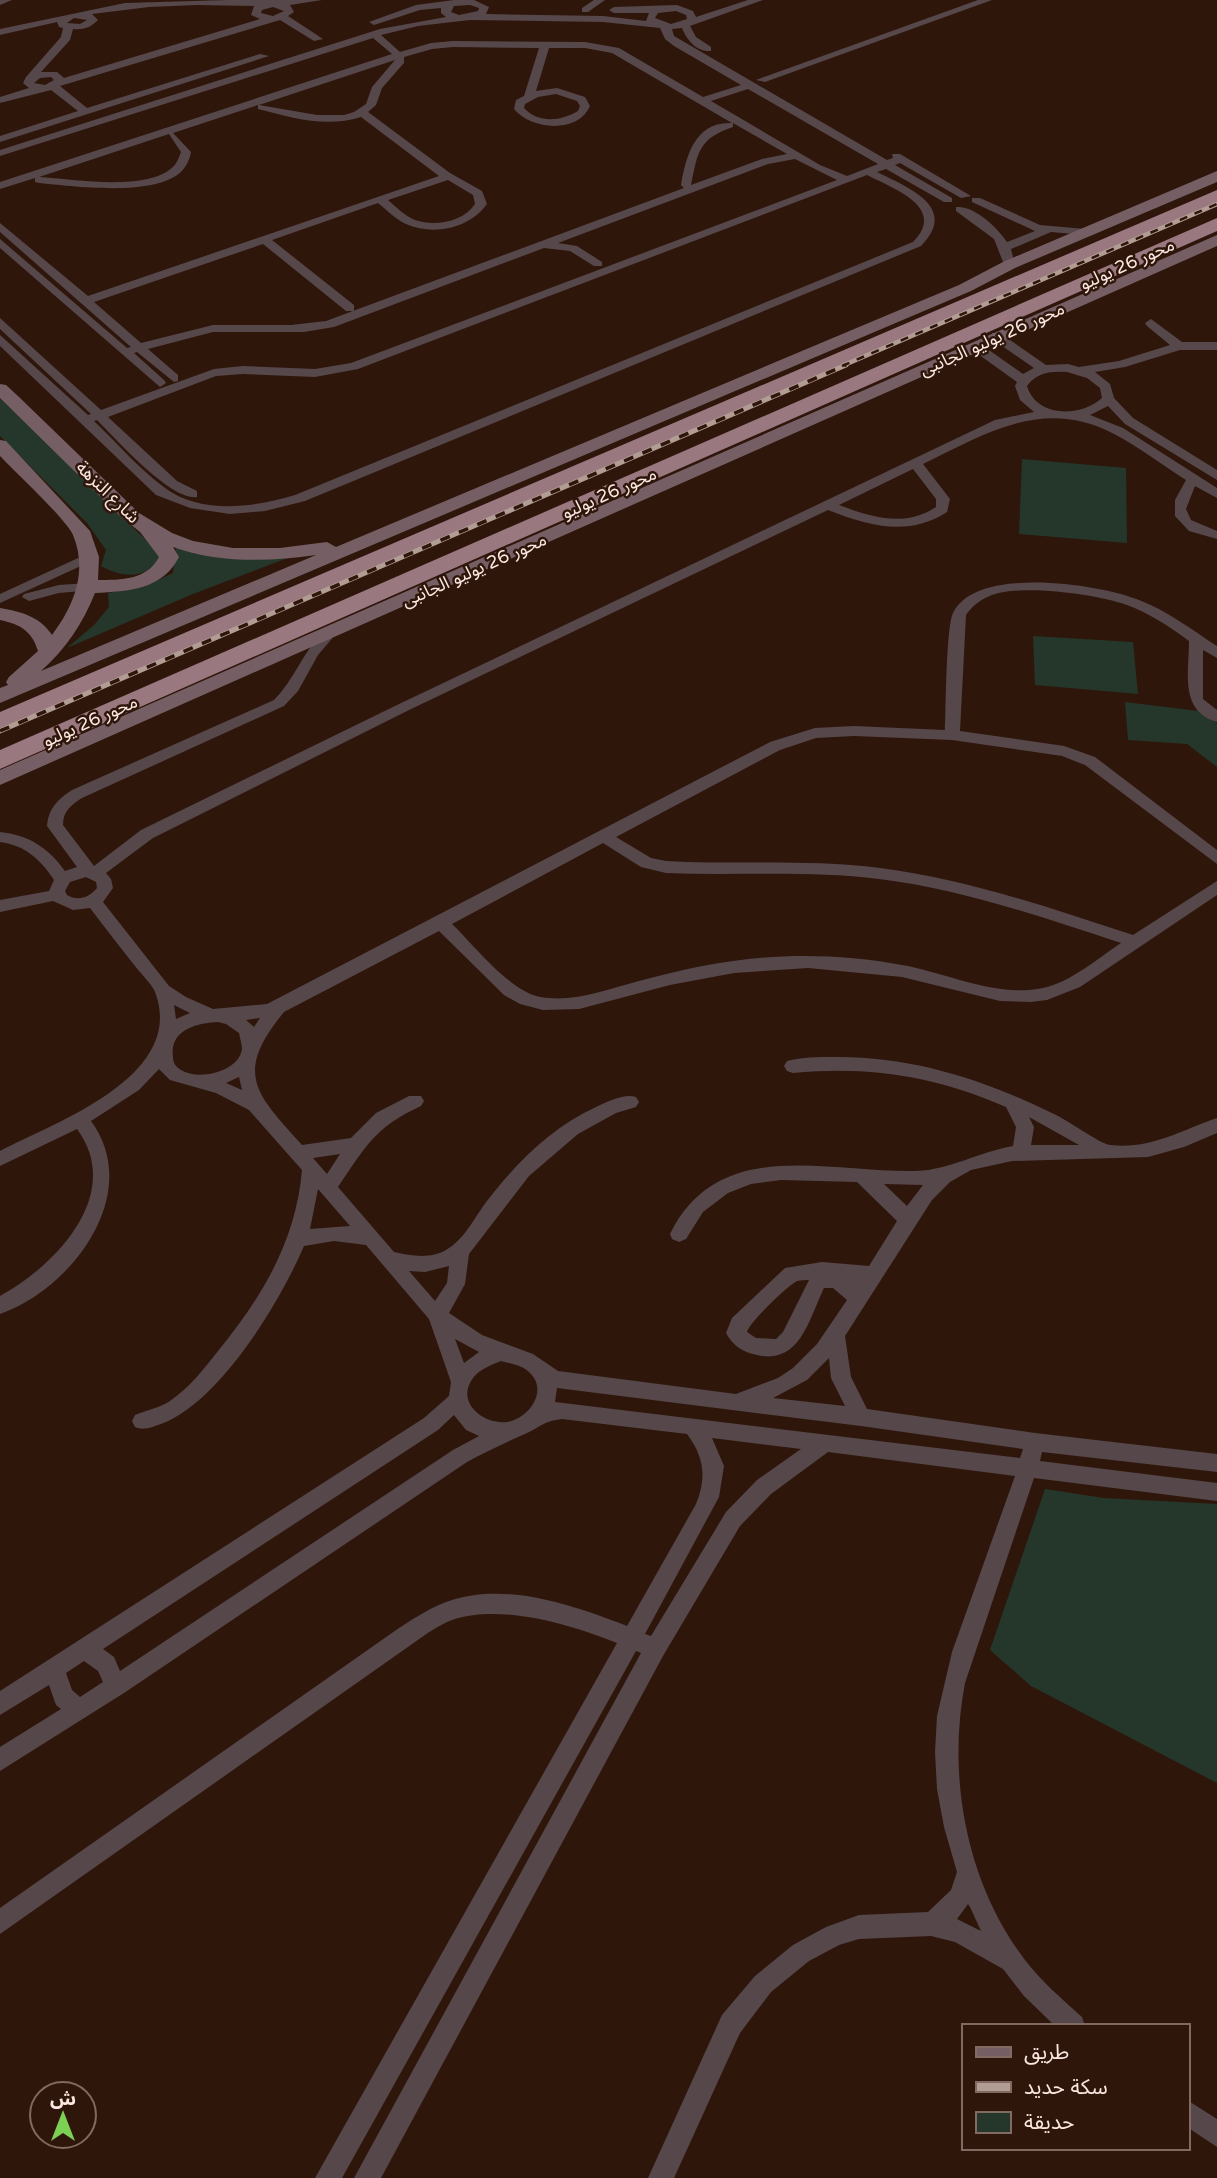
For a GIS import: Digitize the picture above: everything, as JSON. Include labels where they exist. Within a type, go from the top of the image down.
[{"type":"highway","name":"محور 26 يوليو","points":[[0,722],[1217,196]]},
{"type":"highway","name":"محور 26 يوليو","points":[[0,760],[1217,224]]},
{"type":"highway","points":[[1006,267],[1030,265],[1108,235],[1140,230]]},
{"type":"highway","points":[[611,492],[687,475]]},
{"type":"main road","points":[[0,694],[965,288],[1006,267],[1217,176]]},
{"type":"main road","name":"محور 26 يوليو الجانبى","points":[[0,778],[1217,240]]},
{"type":"main road","name":"شارع النزهة","points":[[0,389],[141,525],[160,536],[189,546],[241,554],[296,552],[363,541]]},
{"type":"main road","points":[[0,445],[80,531],[89,557],[88,587],[74,620],[49,653],[0,694]]},
{"type":"main road","points":[[88,587],[135,583],[148,580],[162,570],[169,557],[167,551],[141,525]]},
{"type":"main road","points":[[0,611],[36,627],[45,636],[49,653]]},
{"type":"street","points":[[0,2],[7,0]]},
{"type":"street","points":[[247,24],[264,8],[317,0]]},
{"type":"street","points":[[29,79],[31,86],[89,73],[328,0]]},
{"type":"street","points":[[305,43],[419,7],[469,0],[510,11],[699,6]]},
{"type":"street","points":[[585,10],[600,0]]},
{"type":"street","points":[[0,186],[374,34],[409,24],[471,17],[603,19],[663,26],[687,24],[758,0]]},
{"type":"street","points":[[761,80],[987,0]]},
{"type":"street","points":[[452,2],[444,11],[458,18]]},
{"type":"street","points":[[0,32],[125,3],[264,8],[286,6],[286,15]]},
{"type":"street","points":[[33,26],[88,25],[134,10],[182,3]]},
{"type":"street","points":[[471,17],[480,14],[484,4]]},
{"type":"street","points":[[264,8],[270,19]]},
{"type":"street","points":[[677,8],[690,13],[693,18],[687,24]]},
{"type":"street","points":[[660,9],[650,16],[652,21],[663,26],[673,40],[883,157],[901,159],[970,198],[1047,230],[1085,232]]},
{"type":"street","points":[[1,100],[29,79],[55,54],[88,25],[93,20],[90,17],[74,15],[62,19],[65,38],[55,54],[50,66],[52,81]]},
{"type":"street","points":[[286,15],[318,39]]},
{"type":"street","points":[[687,24],[688,34],[697,44],[761,80],[983,224],[1007,246],[1006,267]]},
{"type":"street","points":[[374,34],[400,59]]},
{"type":"street","points":[[0,153],[400,59],[444,51],[584,44],[615,50],[704,100],[792,158],[927,207],[933,220],[929,233],[917,244],[281,500],[251,509],[201,507],[173,498],[152,484],[0,339]]},
{"type":"street","points":[[528,96],[549,91],[571,94],[581,99],[585,109],[578,116],[566,120],[536,120],[524,116],[519,109],[520,102],[528,96],[544,47]]},
{"type":"street","points":[[544,47],[586,50],[612,56],[729,125],[775,148]]},
{"type":"street","points":[[0,139],[279,51]]},
{"type":"street","points":[[0,192],[400,59]]},
{"type":"street","points":[[262,107],[326,119],[361,112],[371,104],[375,89],[400,59]]},
{"type":"street","points":[[29,79],[52,81],[85,112]]},
{"type":"street","points":[[1,100],[52,81]]},
{"type":"street","points":[[704,100],[750,85]]},
{"type":"street","points":[[361,112],[447,176]]},
{"type":"street","points":[[686,185],[694,145],[704,135],[729,125]]},
{"type":"street","points":[[39,180],[118,186],[157,180],[180,167],[186,157],[186,152],[173,136]]},
{"type":"street","points":[[136,344],[194,325],[226,320],[288,323],[309,321],[686,185],[764,156],[775,148]]},
{"type":"street","points":[[81,417],[214,373],[243,370],[294,374],[354,366],[842,177],[883,157]]},
{"type":"street","points":[[95,412],[160,383],[223,363],[298,365],[349,358],[597,264],[842,177],[883,157]]},
{"type":"street","points":[[120,348],[211,328],[257,327],[287,331],[316,328],[766,161],[792,158]]},
{"type":"street","points":[[86,300],[264,239],[380,199],[447,176],[454,176],[478,193],[481,199],[478,210],[464,220],[442,225],[408,221],[380,199]]},
{"type":"street","points":[[948,200],[953,197],[970,198],[976,206],[960,209]]},
{"type":"street","points":[[983,224],[1009,215]]},
{"type":"street","points":[[0,226],[174,378]]},
{"type":"street","points":[[1007,246],[1047,230]]},
{"type":"street","points":[[572,234],[573,248]]},
{"type":"street","points":[[264,239],[350,308]]},
{"type":"street","points":[[0,243],[160,383]]},
{"type":"street","points":[[540,246],[573,248],[597,264]]},
{"type":"street","points":[[0,261],[15,256]]},
{"type":"street","points":[[0,322],[172,484],[183,490],[227,501],[281,500]]},
{"type":"street","points":[[1152,323],[1179,346]]},
{"type":"street","points":[[996,337],[1044,369],[1080,371],[1121,364],[1179,346],[1217,346]]},
{"type":"street","points":[[975,346],[1023,380]]},
{"type":"street","points":[[1077,415],[1103,406],[1121,364]]},
{"type":"street","points":[[1023,380],[1044,369]]},
{"type":"street","points":[[1080,371],[1091,375],[1129,421],[1217,476]]},
{"type":"street","points":[[1023,380],[1021,392],[1024,398],[1048,412]]},
{"type":"street","points":[[999,423],[1024,398]]},
{"type":"street","points":[[0,906],[60,887],[74,873],[92,872],[147,834],[826,504],[999,423],[1048,412],[1077,415],[1118,431],[1217,494]]},
{"type":"street","points":[[826,504],[858,516],[889,523],[904,524],[927,520],[942,509],[943,499],[915,462]]},
{"type":"street","points":[[1193,479],[1184,491],[1178,507],[1179,515],[1194,529],[1217,535]]},
{"type":"street","points":[[0,599],[89,557]]},
{"type":"street","points":[[0,611],[40,593],[88,587]]},
{"type":"street","points":[[951,735],[956,626],[962,608],[975,597],[998,589],[1110,596],[1147,609],[1217,653]]},
{"type":"street","points":[[0,837],[18,839],[37,849],[54,866],[60,887],[72,904],[93,901],[102,893],[105,883],[92,872],[55,826],[56,813],[62,806],[77,794],[279,703],[293,689],[308,656],[328,635]]},
{"type":"street","points":[[1196,639],[1196,699],[1200,706],[1217,717]]},
{"type":"street","points":[[204,1082],[229,1075],[249,1053],[262,1027],[278,1009],[794,738],[837,731],[951,735],[1064,751],[1090,761],[1113,776],[1217,858]]},
{"type":"street","points":[[603,836],[647,863],[666,867],[800,867],[910,878],[995,897],[1135,942]]},
{"type":"street","points":[[441,923],[510,991],[526,1000],[562,1005],[691,974],[734,967],[788,963],[869,966],[919,974],[1000,995],[1031,996],[1046,994],[1074,983],[1217,887]]},
{"type":"street","points":[[93,901],[163,990],[180,1001],[215,1015],[231,1018],[247,1030],[247,1075],[255,1105]]},
{"type":"street","points":[[163,990],[168,1022],[165,1044],[168,1068],[185,1079]]},
{"type":"street","points":[[0,1160],[127,1091],[142,1079],[165,1044],[185,1022],[215,1015],[278,1009]]},
{"type":"street","points":[[793,1066],[850,1062],[897,1065],[953,1078],[1069,1128],[1103,1152]]},
{"type":"street","points":[[127,1091],[160,1081],[185,1079],[222,1087],[255,1105],[438,1315],[500,1353],[524,1357],[554,1379],[1217,1463]]},
{"type":"street","points":[[328,1187],[353,1145],[379,1119],[415,1101]]},
{"type":"street","points":[[388,1258],[405,1264],[425,1265],[444,1260],[460,1251],[507,1190],[556,1141],[581,1121],[607,1108],[630,1102]]},
{"type":"street","points":[[1013,1102],[1025,1128],[1021,1152]]},
{"type":"street","points":[[0,1306],[30,1289],[57,1267],[79,1242],[93,1216],[100,1189],[100,1163],[93,1139],[79,1118]]},
{"type":"street","points":[[679,1234],[696,1207],[717,1191],[744,1179],[803,1171],[912,1180],[944,1177],[978,1163],[1021,1152],[1103,1152],[1166,1146],[1217,1125]]},
{"type":"street","points":[[298,1153],[353,1145]]},
{"type":"street","points":[[142,1421],[164,1414],[182,1404],[205,1381],[258,1312],[296,1241],[308,1204],[311,1168]]},
{"type":"street","points":[[863,1177],[890,1200],[908,1221]]},
{"type":"street","points":[[732,1402],[764,1394],[793,1379],[817,1361],[836,1338],[857,1300],[922,1199],[944,1177]]},
{"type":"street","points":[[296,1241],[335,1231],[372,1239]]},
{"type":"street","points":[[460,1251],[456,1284],[438,1315],[469,1419],[478,1426],[504,1432]]},
{"type":"street","points":[[822,1274],[787,1343],[781,1347],[763,1348],[742,1342],[736,1333],[739,1324],[780,1281],[792,1273],[874,1273]]},
{"type":"street","points":[[822,1274],[846,1285],[857,1300]]},
{"type":"street","points":[[836,1338],[841,1378],[862,1417]]},
{"type":"street","points":[[0,1704],[431,1424],[459,1390],[476,1362],[500,1353]]},
{"type":"street","points":[[0,1760],[116,1686],[460,1456],[504,1432],[530,1423],[539,1413],[547,1392],[541,1371]]},
{"type":"street","points":[[539,1413],[562,1410],[1217,1492]]},
{"type":"street","points":[[328,2178],[713,1489],[715,1466],[708,1445],[693,1427]]},
{"type":"street","points":[[1035,1442],[953,1685],[948,1730],[948,1777],[967,1875],[984,1915],[1013,1964],[1071,2024]]},
{"type":"street","points":[[367,2178],[654,1649],[738,1511],[764,1487],[824,1444]]},
{"type":"street","points":[[0,1922],[407,1635],[445,1613],[488,1604],[547,1612],[630,1637],[654,1649]]},
{"type":"street","points":[[85,1649],[106,1664],[116,1686]]},
{"type":"street","points":[[54,1670],[64,1697],[79,1710]]},
{"type":"street","points":[[931,1924],[950,1913],[963,1896],[967,1875]]},
{"type":"street","points":[[660,2178],[731,2024],[763,1984],[802,1953],[834,1935],[859,1927],[931,1924],[960,1932],[987,1945],[1013,1964]]},
{"type":"street","points":[[1189,2113],[1217,2134]]},
{"type":"green space","points":[[0,398],[151,545],[160,557],[148,570],[134,575],[118,573],[101,566],[106,550],[87,523],[0,436]]},
{"type":"green space","points":[[1022,459],[1126,468],[1127,543],[1019,534]]},
{"type":"green space","points":[[176,547],[290,557],[193,594],[67,648],[94,625],[109,607],[108,593],[143,587],[173,573]]},
{"type":"green space","points":[[1033,636],[1133,642],[1138,694],[1035,685]]},
{"type":"green space","points":[[1125,702],[1199,711],[1217,723],[1217,767],[1187,744],[1128,740]]},
{"type":"green space","points":[[1045,1489],[1104,1498],[1217,1504],[1217,1783],[1031,1686],[990,1650]]},
{"type":"railway","points":[[842,366],[1217,204]]},
{"type":"railway","points":[[0,731],[846,365]]}]
